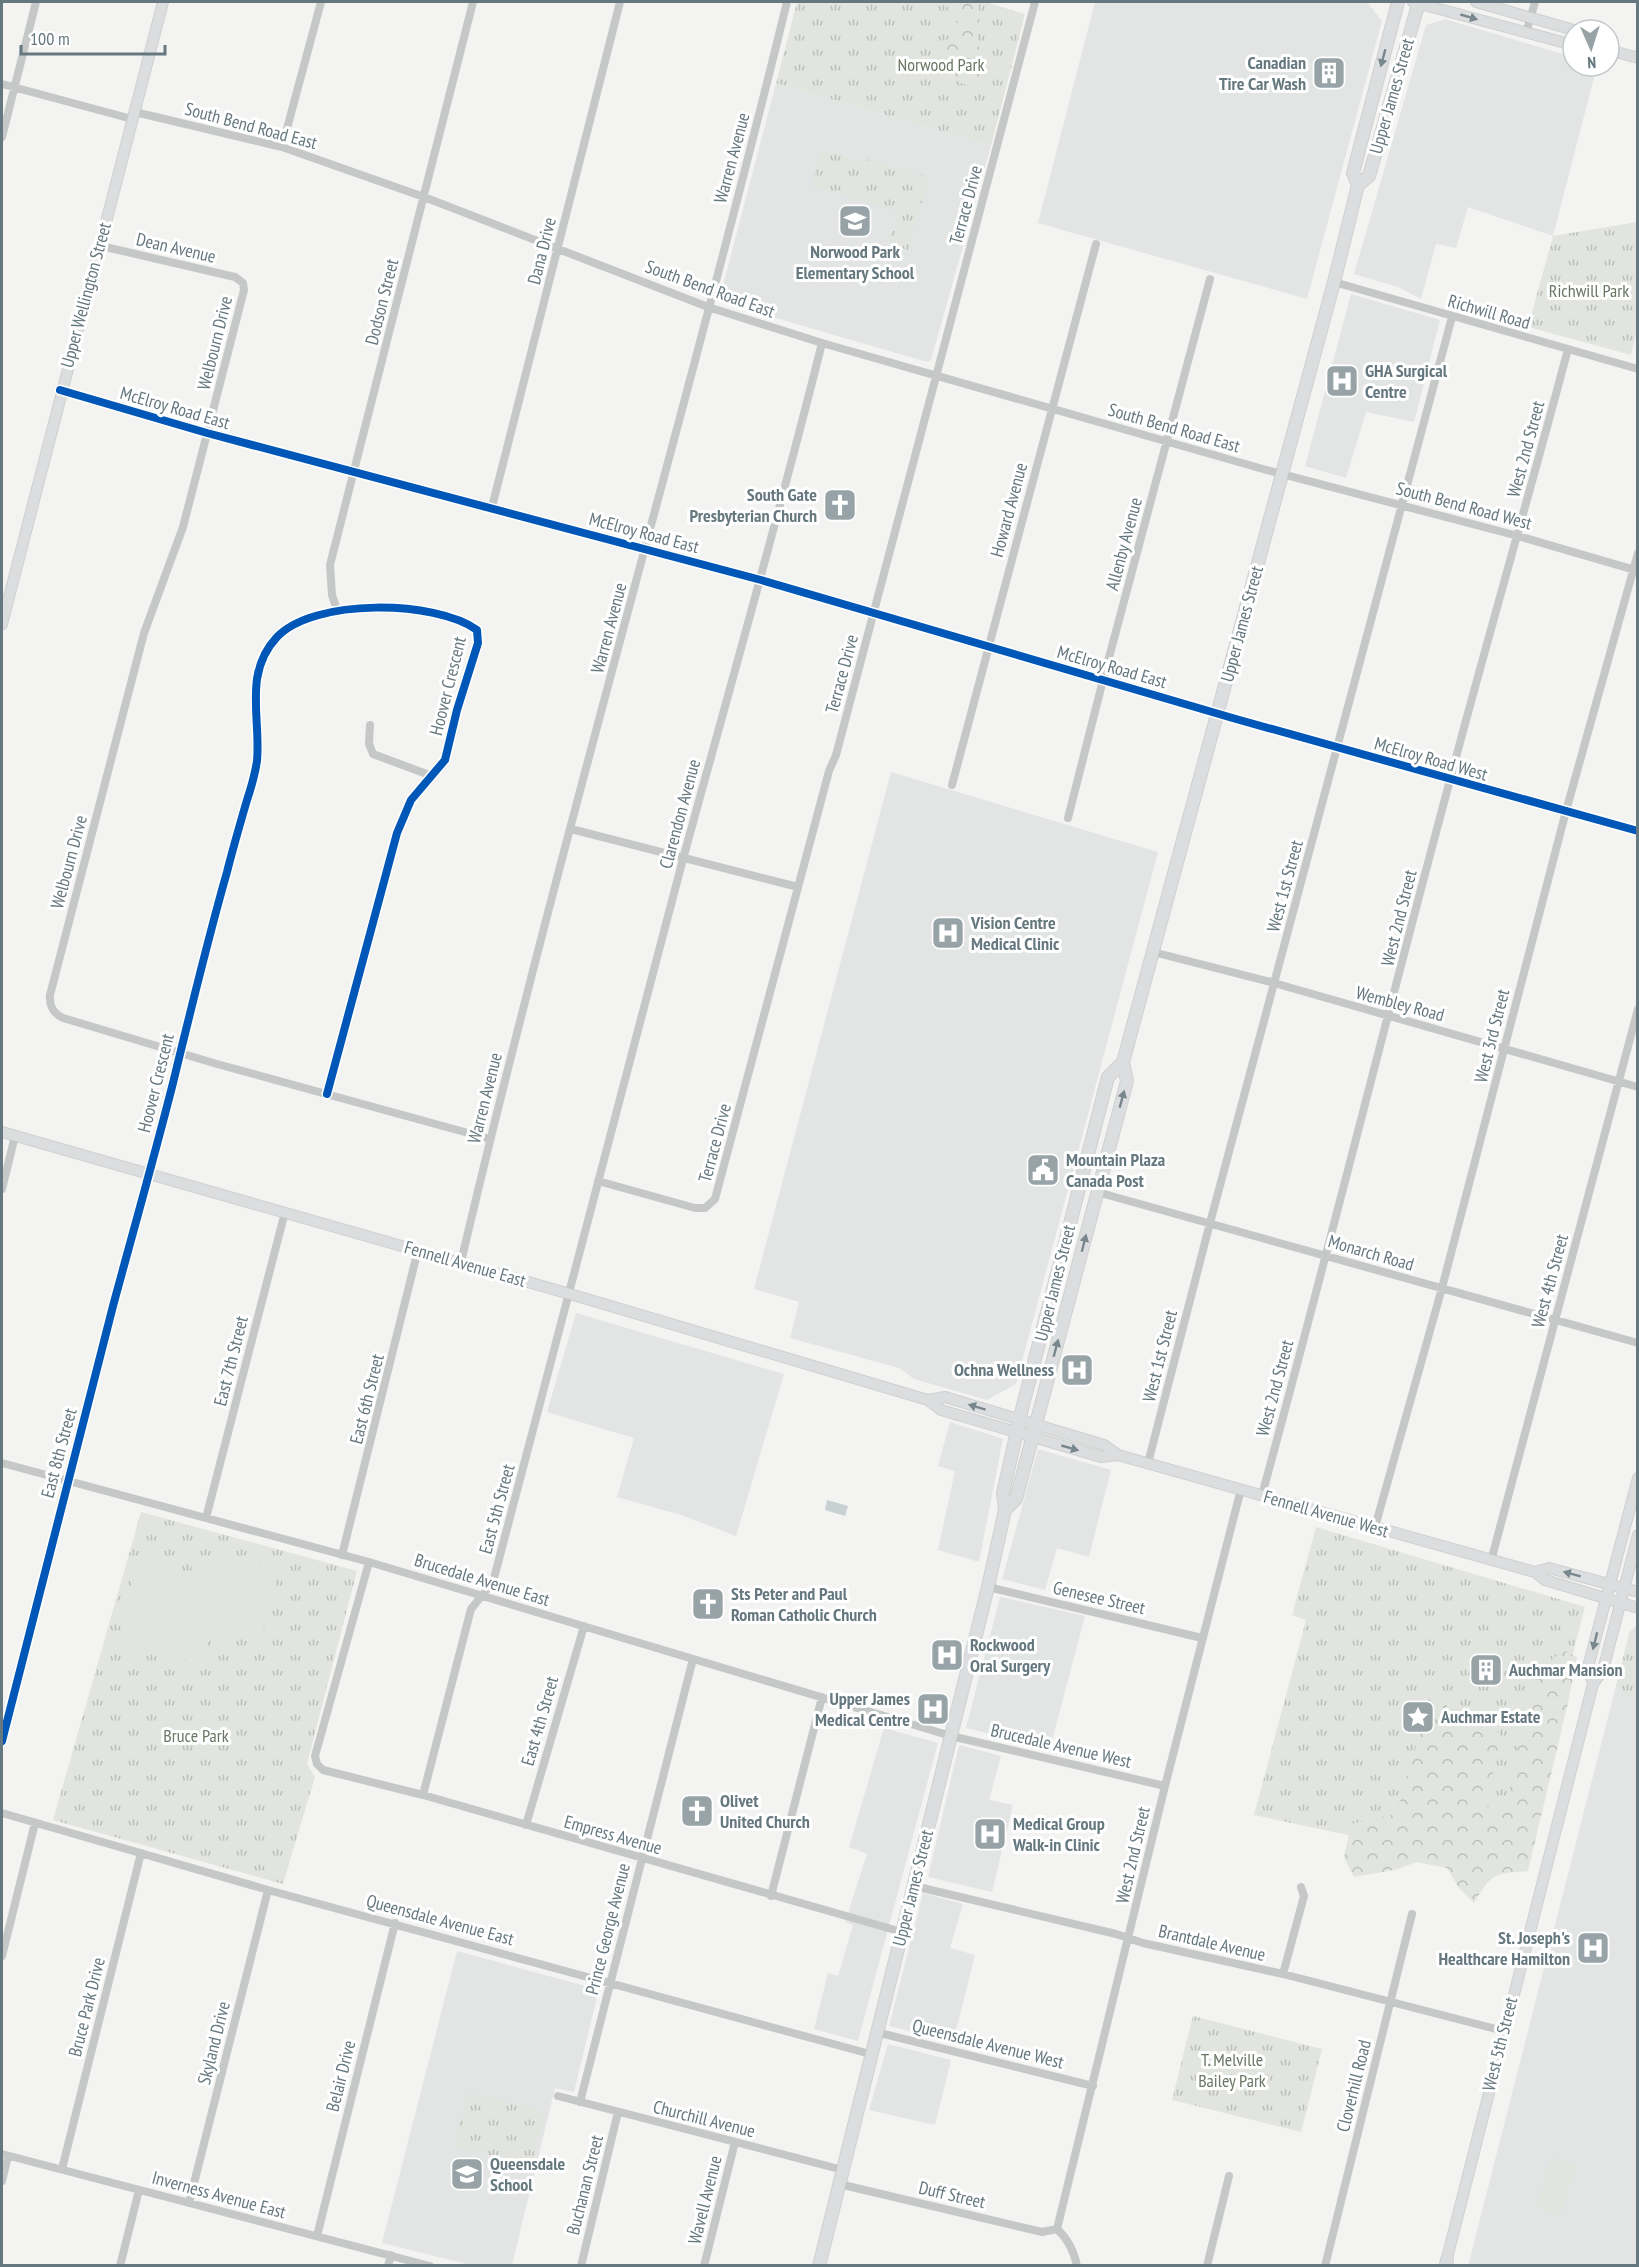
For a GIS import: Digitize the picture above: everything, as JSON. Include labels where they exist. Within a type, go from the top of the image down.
[{"type":"main road","name":"Upper Wellington Street","points":[[2,624],[60,390],[101,246],[163,2]]},
{"type":"main road","name":"Upper James Street","points":[[1026,1428],[1097,1192],[1127,1081],[1123,1062],[1334,282],[1358,185],[1353,173],[1398,2]]},
{"type":"main road","name":"Upper James Street","points":[[1358,185],[1369,176],[1417,2]]},
{"type":"main road","points":[[1417,2],[1561,42]]},
{"type":"main road","points":[[1476,2],[1561,26]]},
{"type":"main road","points":[[1621,53],[1638,58]]},
{"type":"main road","points":[[1356,160],[1368,152],[1379,139]]},
{"type":"main road","name":"Upper James Street","points":[[819,2265],[988,1587],[1005,1510],[1016,1498],[1026,1428],[1108,1077],[1123,1062]]},
{"type":"main road","name":"Fennell Avenue East","points":[[2,1132],[461,1262],[928,1400],[945,1397],[1026,1428]]},
{"type":"main road","name":"Fennell Avenue West","points":[[1026,1428],[1101,1457],[1118,1455],[1241,1489],[1535,1572],[1545,1580],[1638,1608]]},
{"type":"main road","name":"West 5th Street","points":[[1593,1684],[1588,1667],[1638,1478]]},
{"type":"main road","name":"West 5th Street","points":[[1446,2264],[1593,1684],[1604,1670],[1638,1535]]},
{"type":"main road","name":"Fennell Avenue West","points":[[1535,1572],[1550,1568],[1638,1592]]},
{"type":"street","points":[[2,137],[36,2]]},
{"type":"street","points":[[282,147],[321,2]]},
{"type":"street","name":"Dodson Street","points":[[337,610],[332,595],[330,565],[473,2]]},
{"type":"street","name":"Dana Drive","points":[[492,507],[620,2]]},
{"type":"street","name":"Warren Avenue","points":[[461,1262],[490,1139],[787,2]]},
{"type":"street","name":"Terrace Drive","points":[[598,1181],[695,1208],[705,1208],[715,1199],[874,613],[1035,2]]},
{"type":"street","points":[[1526,33],[1535,2]]},
{"type":"street","name":"South Bend Road East","points":[[2,84],[134,116],[282,147],[424,197],[708,308],[822,343],[1282,474]]},
{"type":"street","name":"Howard Avenue","points":[[952,785],[1096,244]]},
{"type":"street","name":"Dean Avenue","points":[[101,246],[235,277],[243,283]]},
{"type":"street","name":"Allenby Avenue","points":[[1068,818],[1210,279]]},
{"type":"street","name":"Richwill Road","points":[[1334,282],[1638,369]]},
{"type":"street","name":"Welbourn Drive","points":[[243,283],[244,290],[183,527],[144,633],[50,998],[53,1010],[63,1018],[180,1053],[490,1139]]},
{"type":"street","name":"West 1st Street","points":[[1148,1463],[1452,317]]},
{"type":"street","name":"Clarendon Avenue","points":[[570,1294],[683,859],[761,580],[822,343]]},
{"type":"street","name":"West 2nd Street","points":[[1262,1495],[1327,1256],[1450,780],[1568,349]]},
{"type":"street","name":"McElroy Road East","points":[[60,390],[207,433],[761,580],[1218,714]]},
{"type":"street","name":"South Bend Road West","points":[[1282,474],[1518,536],[1635,571]]},
{"type":"street","name":"West 3rd Street","points":[[1375,1527],[1442,1288],[1566,811],[1635,571],[1638,553]]},
{"type":"street","name":"Hoover Crescent","points":[[148,1174],[255,771],[257,752],[254,705],[256,681],[264,655],[278,636],[303,620],[337,610],[397,608],[439,615],[467,623],[477,630],[478,643],[446,760],[411,800],[397,833],[327,1094]]},
{"type":"street","name":"McElroy Road West","points":[[1218,714],[1638,831]]},
{"type":"street","points":[[370,725],[369,744],[373,754],[432,776]]},
{"type":"street","points":[[571,829],[798,887]]},
{"type":"street","name":"Wembley Road","points":[[1153,952],[1274,983],[1389,1018],[1638,1087]]},
{"type":"street","name":"West 4th Street","points":[[1491,1560],[1638,1009]]},
{"type":"street","points":[[2,1189],[15,1136]]},
{"type":"street","name":"East 8th Street","points":[[2,1741],[67,1481],[148,1174]]},
{"type":"street","name":"Monarch Road","points":[[1097,1192],[1638,1343]]},
{"type":"street","name":"East 7th Street","points":[[206,1518],[285,1212]]},
{"type":"street","name":"East 6th Street","points":[[342,1555],[418,1250]]},
{"type":"street","name":"East 5th Street","points":[[423,1795],[471,1609],[493,1582],[570,1294]]},
{"type":"street","name":"Brucedale Avenue East","points":[[2,1463],[369,1562],[951,1736]]},
{"type":"street","name":"West 2nd Street","points":[[1058,2229],[1165,1786],[1241,1489]]},
{"type":"street","name":"Empress Avenue","points":[[369,1562],[315,1756],[317,1764],[323,1770],[423,1795],[902,1932]]},
{"type":"street","name":"Genesee Street","points":[[988,1587],[1202,1638]]},
{"type":"street","name":"East 4th Street","points":[[526,1825],[584,1626]]},
{"type":"street","name":"Prince George Avenue","points":[[580,2102],[693,1659]]},
{"type":"street","points":[[771,1896],[822,1697]]},
{"type":"street","name":"Brucedale Avenue West","points":[[951,1736],[1165,1786]]},
{"type":"street","name":"Queensdale Avenue East","points":[[2,1813],[268,1890],[870,2054]]},
{"type":"street","points":[[2,1956],[35,1823]]},
{"type":"street","name":"Bruce Park Drive","points":[[62,2169],[141,1853]]},
{"type":"street","name":"Brantdale Avenue","points":[[914,1886],[1129,1937],[1143,1943],[1283,1974],[1504,2031]]},
{"type":"street","points":[[1283,1974],[1304,1896],[1301,1887]]},
{"type":"street","name":"Skyland Drive","points":[[189,2203],[268,1890]]},
{"type":"street","name":"Cloverhill Road","points":[[1325,2265],[1412,1914]]},
{"type":"street","name":"Belair Drive","points":[[317,2236],[395,1923]]},
{"type":"street","name":"Queensdale Avenue West","points":[[876,2032],[1093,2086]]},
{"type":"street","name":"Churchill Avenue","points":[[558,2096],[843,2170]]},
{"type":"street","name":"Buchanan Street","points":[[581,2265],[618,2112]]},
{"type":"street","name":"Wavell Avenue","points":[[704,2265],[735,2142]]},
{"type":"street","points":[[2,2181],[5,2155]]},
{"type":"street","name":"Inverness Avenue East","points":[[5,2155],[430,2265]]},
{"type":"street","points":[[1207,2265],[1229,2176]]},
{"type":"street","name":"Duff Street","points":[[839,2184],[1042,2232],[1058,2229]]},
{"type":"street","points":[[120,2265],[139,2190]]},
{"type":"street","points":[[1058,2229],[1065,2236],[1077,2265]]},
{"type":"street","points":[[388,2265],[391,2255]]},
{"type":"shaded area","points":[[1095,2],[1367,2],[1382,21],[1307,299],[1038,223]]},
{"type":"shaded area","points":[[1445,19],[1561,53],[1561,78],[1594,78],[1553,236],[1468,207],[1456,248],[1436,244],[1421,299],[1398,287],[1354,274],[1426,25]]},
{"type":"shaded area","name":"Norwood Park Elementary School","points":[[776,83],[991,146],[931,360],[927,362],[721,302],[720,297]]},
{"type":"shaded area","points":[[1351,294],[1440,320],[1414,422],[1366,412],[1346,478],[1305,466]]},
{"type":"shaded area","points":[[891,772],[1158,852],[1016,1384],[987,1400],[914,1379],[899,1368],[790,1338],[799,1302],[754,1289]]},
{"type":"shaded area","points":[[576,1313],[784,1374],[736,1536],[681,1515],[617,1497],[634,1438],[547,1412]]},
{"type":"shaded area","points":[[950,1422],[1003,1439],[979,1562],[938,1550],[955,1471],[938,1466]]},
{"type":"shaded area","points":[[1038,1449],[1111,1470],[1089,1557],[1057,1548],[1045,1590],[1002,1579]]},
{"type":"shaded area","points":[[827,1500],[848,1506],[845,1516],[825,1510]]},
{"type":"shaded area","points":[[1000,1597],[1085,1616],[1050,1748],[966,1728]]},
{"type":"shaded area","name":"St. Joseph's Healthcare Hamilton","points":[[1637,1625],[1637,2265],[1468,2266],[1630,1631]]},
{"type":"shaded area","points":[[884,1728],[938,1743],[858,2041],[814,2029],[828,1973],[838,1976],[853,1925],[845,1922],[867,1854],[849,1847]]},
{"type":"shaded area","points":[[959,1745],[1001,1756],[989,1800],[1013,1805],[992,1892],[928,1877]]},
{"type":"shaded area","points":[[923,1893],[963,1904],[950,1948],[975,1955],[953,2042],[889,2026]]},
{"type":"shaded area","name":"Queensdale School","points":[[457,1951],[593,1988],[598,1993],[574,2092],[555,2088],[512,2265],[471,2265],[382,2243]]},
{"type":"shaded area","points":[[888,2044],[951,2060],[935,2125],[869,2110]]},
{"type":"green space","name":"Norwood Park","points":[[797,2],[985,2],[1025,14],[991,146],[776,83]]},
{"type":"green space","points":[[942,2],[979,2],[980,21],[977,42],[983,58],[981,80],[973,84],[966,85],[951,76],[940,60],[936,43],[948,39],[953,41],[957,20],[953,9],[944,6]]},
{"type":"green space","points":[[822,150],[864,162],[866,159],[929,177],[908,250],[889,244],[897,216],[894,211],[884,208],[883,211],[878,210],[880,205],[811,186]]},
{"type":"green space","name":"Richwill Park","points":[[1637,222],[1638,327],[1631,355],[1528,327],[1553,236]]},
{"type":"green space","name":"Bruce Park","points":[[141,1512],[357,1571],[307,1764],[315,1777],[283,1884],[53,1820]]},
{"type":"green space","name":"Auchmar Estate","points":[[1316,1527],[1585,1607],[1516,1871],[1254,1815],[1306,1620],[1292,1615]]},
{"type":"green space","points":[[192,1556],[274,1567],[278,1574],[260,1643],[225,1634],[207,1621],[207,1642],[200,1664],[123,1644],[118,1637],[138,1562],[167,1570],[191,1587]]},
{"type":"green space","points":[[1630,1631],[1633,1637],[1631,1642],[1635,1643],[1637,1649],[1637,1693],[1634,1698],[1616,1686]]},
{"type":"green space","points":[[1563,1650],[1577,1657],[1528,1871],[1495,1876],[1474,1903],[1458,1887],[1447,1868],[1416,1862],[1399,1869],[1354,1877],[1344,1858],[1351,1824],[1392,1815],[1402,1798],[1423,1720],[1434,1699],[1445,1696],[1449,1718],[1491,1722],[1501,1737],[1486,1806],[1494,1811],[1509,1793],[1521,1726],[1530,1704],[1535,1681],[1547,1664]]},
{"type":"green space","name":"T. Melville Bailey Park","points":[[1193,2016],[1322,2049],[1301,2132],[1172,2100]]},
{"type":"green space","points":[[468,2092],[545,2112],[531,2165],[454,2146]]},
{"type":"green space","points":[[1551,2157],[1576,2165],[1561,2215],[1536,2208]]},
{"type":"cycle path","points":[[60,390],[207,433],[761,580],[1236,719],[1638,831]]},
{"type":"cycle path","points":[[2,1741],[99,1360],[254,776],[258,745],[256,696],[260,666],[277,637],[294,624],[318,615],[375,608],[433,613],[458,620],[477,630],[478,643],[457,710],[445,760],[411,800],[397,833],[327,1094]]},
{"type":"place","name":"Canadian Tire Car Wash","points":[[1329,73]]},
{"type":"place","name":"Norwood Park Elementary School","points":[[855,221]]},
{"type":"place","name":"GHA Surgical Centre","points":[[1342,381]]},
{"type":"place","name":"South Gate Presbyterian Church","points":[[840,505]]},
{"type":"place","name":"Vision Centre Medical Clinic","points":[[948,933]]},
{"type":"place","name":"Mountain Plaza Canada Post","points":[[1043,1170]]},
{"type":"place","name":"Ochna Wellness","points":[[1077,1370]]},
{"type":"place","name":"Sts Peter and Paul Roman Catholic Church","points":[[708,1604]]},
{"type":"place","name":"Rockwood Oral Surgery","points":[[947,1655]]},
{"type":"place","name":"Auchmar Mansion","points":[[1486,1670]]},
{"type":"place","name":"Upper James Medical Centre","points":[[933,1709]]},
{"type":"place","name":"Auchmar Estate","points":[[1418,1717]]},
{"type":"place","name":"Olivet United Church","points":[[697,1811]]},
{"type":"place","name":"Medical Group Walk-in Clinic","points":[[990,1834]]},
{"type":"place","name":"St. Joseph's Healthcare Hamilton","points":[[1593,1948]]},
{"type":"place","name":"Queensdale School","points":[[467,2174]]}]
